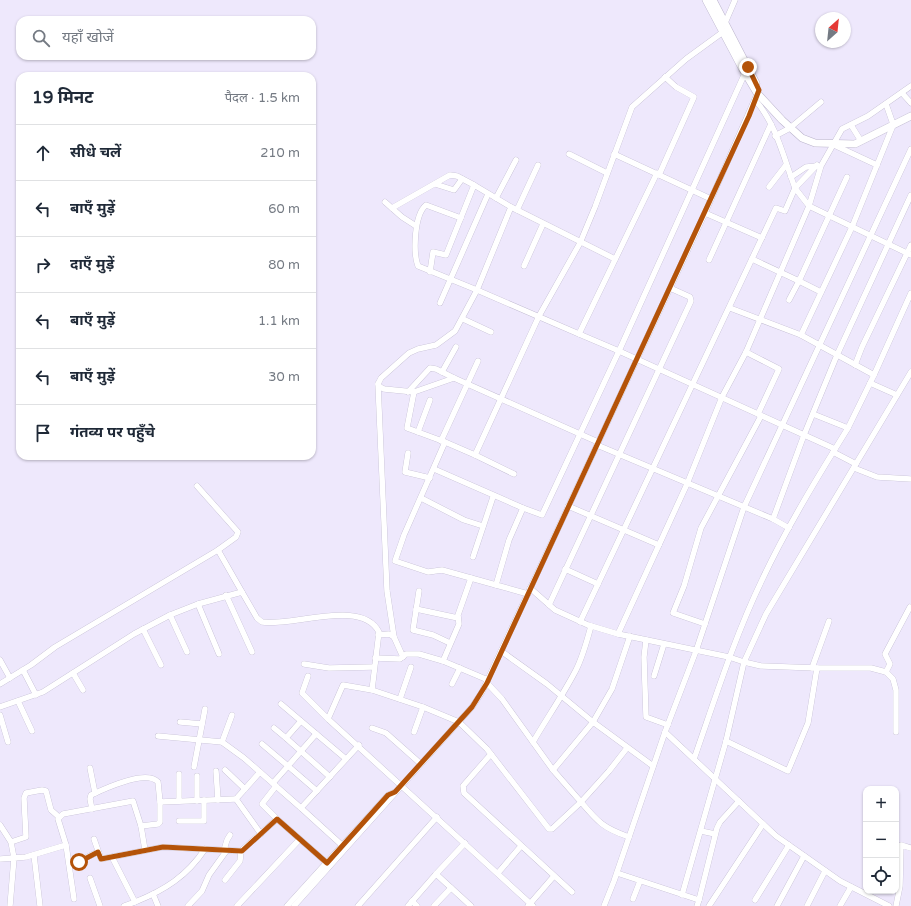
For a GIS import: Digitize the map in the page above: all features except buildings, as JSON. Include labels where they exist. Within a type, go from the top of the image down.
[{"type":"main road","points":[[706,0],[758,95],[790,128],[802,138],[834,144],[855,144],[911,116]]},
{"type":"main road","points":[[713,0],[758,95]]},
{"type":"street","points":[[725,24],[735,0]]},
{"type":"street","points":[[475,455],[539,316],[580,243],[632,107],[696,51],[723,32]]},
{"type":"street","points":[[434,469],[494,497],[542,515],[619,351],[745,73]]},
{"type":"street","points":[[579,334],[658,174],[694,97],[676,87],[665,77]]},
{"type":"street","points":[[580,622],[652,468],[730,308],[776,208],[785,211],[795,188],[819,166],[842,129],[886,104],[911,86]]},
{"type":"street","points":[[902,93],[911,103]]},
{"type":"street","points":[[758,95],[771,124],[795,188],[809,206],[909,254]]},
{"type":"street","points":[[294,906],[344,847],[472,707],[487,681],[705,213],[758,95]]},
{"type":"street","points":[[775,136],[790,128],[821,102]]},
{"type":"street","points":[[800,335],[852,227],[894,124],[886,104]]},
{"type":"street","points":[[709,260],[771,124]]},
{"type":"street","points":[[851,125],[861,141]]},
{"type":"street","points":[[834,144],[877,165]]},
{"type":"street","points":[[604,906],[617,873],[665,732],[696,651],[744,507],[911,149]]},
{"type":"street","points":[[569,154],[607,173]]},
{"type":"street","points":[[614,154],[711,199]]},
{"type":"street","points":[[496,198],[516,160]]},
{"type":"street","points":[[517,210],[538,165]]},
{"type":"street","points":[[769,187],[786,165]]},
{"type":"street","points":[[791,177],[806,167],[819,166]]},
{"type":"street","points":[[618,634],[687,484],[722,397],[746,352],[809,206],[819,166]]},
{"type":"street","points":[[392,208],[450,175],[462,179],[510,207],[615,259]]},
{"type":"street","points":[[789,300],[830,216],[847,177]]},
{"type":"street","points":[[435,184],[454,190],[462,179]]},
{"type":"street","points":[[430,272],[433,252],[446,255],[474,186]]},
{"type":"street","points":[[440,303],[488,194]]},
{"type":"street","points":[[773,519],[804,435],[837,355],[911,196]]},
{"type":"street","points":[[385,202],[416,226]]},
{"type":"street","points":[[461,218],[426,205],[421,210],[416,226],[417,264],[430,272],[539,316],[722,397],[834,450],[855,466],[877,477],[911,479]]},
{"type":"street","points":[[403,657],[394,637],[386,591],[378,384],[381,378],[409,353],[418,349],[436,345],[450,336],[463,319],[477,290],[510,207]]},
{"type":"street","points":[[705,213],[762,238]]},
{"type":"street","points":[[524,266],[543,224]]},
{"type":"street","points":[[855,365],[862,347],[909,254],[911,245]]},
{"type":"street","points":[[752,260],[821,292]]},
{"type":"street","points":[[549,605],[660,369],[691,299],[690,297],[670,288]]},
{"type":"street","points":[[694,759],[729,657],[762,580],[789,528],[848,428],[911,293]]},
{"type":"street","points":[[730,308],[800,335],[874,375]]},
{"type":"street","points":[[463,319],[491,332]]},
{"type":"street","points":[[442,372],[456,347]]},
{"type":"street","points":[[705,624],[673,613],[684,586],[701,528],[717,496],[739,459],[779,369],[746,352]]},
{"type":"street","points":[[478,361],[467,383],[443,441],[434,469],[404,535],[395,561],[428,572],[442,570],[528,594]]},
{"type":"street","points":[[514,474],[443,441],[407,428],[411,392],[430,368],[580,434],[619,454],[687,484],[773,519],[789,528]]},
{"type":"street","points":[[682,895],[726,741],[744,662],[766,614],[911,372]]},
{"type":"street","points":[[378,384],[384,389],[411,392],[454,378]]},
{"type":"street","points":[[870,382],[897,395]]},
{"type":"street","points":[[418,432],[430,400]]},
{"type":"street","points":[[813,414],[848,428]]},
{"type":"street","points":[[408,453],[405,472],[430,478]]},
{"type":"street","points":[[0,684],[23,670],[55,647],[218,550],[236,537],[238,532],[197,486]]},
{"type":"street","points":[[473,556],[494,497]]},
{"type":"street","points":[[421,498],[464,520],[483,526]]},
{"type":"street","points":[[568,506],[659,545]]},
{"type":"street","points":[[496,585],[509,540],[523,508]]},
{"type":"street","points":[[218,550],[257,618],[262,622],[333,616],[364,617],[375,625],[378,635],[372,690]]},
{"type":"street","points":[[565,570],[598,584]]},
{"type":"street","points":[[443,661],[458,624],[458,618],[471,578]]},
{"type":"street","points":[[530,588],[555,610],[580,622],[618,634],[729,657],[761,666],[870,668],[886,672],[893,679],[896,690],[896,732]]},
{"type":"street","points":[[418,591],[413,630],[433,635],[450,643]]},
{"type":"street","points":[[0,707],[36,695],[143,629],[170,616],[198,604],[226,595],[242,592]]},
{"type":"street","points":[[226,595],[252,652]]},
{"type":"street","points":[[198,604],[219,654]]},
{"type":"street","points":[[886,672],[890,664],[885,654],[910,607]]},
{"type":"street","points":[[416,609],[458,618]]},
{"type":"street","points":[[170,616],[187,652]]},
{"type":"street","points":[[726,741],[788,771],[808,723],[814,668],[829,621]]},
{"type":"street","points":[[533,742],[562,697],[582,657],[591,626]]},
{"type":"street","points":[[143,629],[161,665]]},
{"type":"street","points":[[378,635],[389,634],[394,637]]},
{"type":"street","points":[[553,770],[593,722],[612,690],[630,636]]},
{"type":"street","points":[[646,640],[644,656],[646,717],[668,725]]},
{"type":"street","points":[[654,676],[664,644]]},
{"type":"street","points":[[501,651],[627,748],[653,766]]},
{"type":"street","points":[[375,658],[400,660],[406,654],[418,654],[443,661],[487,681],[502,699],[553,770],[599,824],[613,832],[628,837]]},
{"type":"street","points":[[0,660],[10,678]]},
{"type":"street","points":[[304,664],[329,668],[374,667]]},
{"type":"street","points":[[400,699],[410,668]]},
{"type":"street","points":[[452,684],[460,668]]},
{"type":"street","points":[[23,670],[36,695]]},
{"type":"street","points":[[73,673],[83,690]]},
{"type":"street","points":[[308,676],[302,693],[328,719],[359,745],[401,786],[498,873],[530,905],[554,876]]},
{"type":"street","points":[[328,719],[343,685],[372,690],[423,707],[459,722],[491,754],[549,829],[552,829],[581,802],[609,771],[627,748]]},
{"type":"street","points":[[18,701],[32,731]]},
{"type":"street","points":[[281,704],[346,760]]},
{"type":"street","points":[[414,732],[423,707]]},
{"type":"street","points":[[194,767],[205,709]]},
{"type":"street","points":[[0,715],[8,742]]},
{"type":"street","points":[[222,742],[232,715]]},
{"type":"street","points":[[286,738],[301,721]]},
{"type":"street","points":[[180,722],[202,724]]},
{"type":"street","points":[[274,728],[330,777]]},
{"type":"street","points":[[372,728],[386,733],[421,764]]},
{"type":"street","points":[[665,732],[763,824],[789,846],[851,887],[881,904],[889,906]]},
{"type":"street","points":[[316,734],[274,784],[262,804],[299,840],[327,863]]},
{"type":"street","points":[[158,736],[222,742],[274,784],[344,847]]},
{"type":"street","points":[[262,744],[317,791]]},
{"type":"street","points":[[301,808],[359,745]]},
{"type":"street","points":[[491,754],[463,786],[462,790],[572,892]]},
{"type":"street","points":[[90,768],[95,793]]},
{"type":"street","points":[[225,770],[245,789]]},
{"type":"street","points":[[216,771],[218,800]]},
{"type":"street","points":[[160,802],[236,799],[260,772]]},
{"type":"street","points":[[178,774],[178,801]]},
{"type":"street","points":[[179,821],[204,821],[200,801],[198,776]]},
{"type":"street","points":[[92,809],[90,796],[95,793],[118,783],[151,778],[158,782],[160,822],[158,824],[141,826]]},
{"type":"street","points":[[11,842],[23,840],[26,837],[24,798],[26,793],[42,790],[46,791],[51,810],[59,817],[66,845],[74,899]]},
{"type":"street","points":[[236,799],[261,834]]},
{"type":"street","points":[[59,817],[63,814],[133,801],[141,826],[145,850]]},
{"type":"street","points":[[617,873],[682,895],[698,903],[715,834],[720,822],[739,801]]},
{"type":"street","points":[[358,906],[437,817]]},
{"type":"street","points":[[225,880],[240,861],[242,851],[277,819]]},
{"type":"street","points":[[709,906],[763,824]]},
{"type":"street","points":[[0,825],[11,842],[14,858],[10,906]]},
{"type":"street","points":[[701,831],[715,834]]},
{"type":"street","points":[[188,906],[198,896],[209,874],[226,850],[226,840],[230,835]]},
{"type":"street","points":[[94,839],[101,859],[145,850],[169,847],[242,851]]},
{"type":"street","points":[[237,906],[299,840]]},
{"type":"street","points":[[408,906],[465,843]]},
{"type":"street","points":[[0,859],[34,855],[66,845]]},
{"type":"street","points":[[896,906],[900,886],[901,845],[911,848]]},
{"type":"street","points":[[498,873],[521,846]]},
{"type":"street","points":[[755,900],[789,846]]},
{"type":"street","points":[[287,906],[344,847]]},
{"type":"street","points":[[124,906],[163,890],[179,878],[196,862],[205,849]]},
{"type":"street","points":[[69,863],[79,862],[98,852]]},
{"type":"street","points":[[34,855],[40,906]]},
{"type":"street","points":[[777,906],[804,856]]},
{"type":"street","points":[[112,857],[135,902]]},
{"type":"street","points":[[807,906],[825,871]]},
{"type":"street","points":[[436,874],[466,905]]},
{"type":"street","points":[[90,878],[100,906]]},
{"type":"street","points":[[633,899],[640,881]]},
{"type":"street","points":[[840,906],[851,887]]},
{"type":"street","points":[[434,906],[451,888]]},
{"type":"street","points":[[153,894],[158,906]]},
{"type":"street","points":[[412,901],[418,906]]},
{"type":"route","points":[[79,862],[98,852],[101,859],[163,847],[242,851],[277,819],[299,840],[327,863],[388,795],[395,792],[472,707],[487,683],[749,116],[759,90],[748,67]]}]
